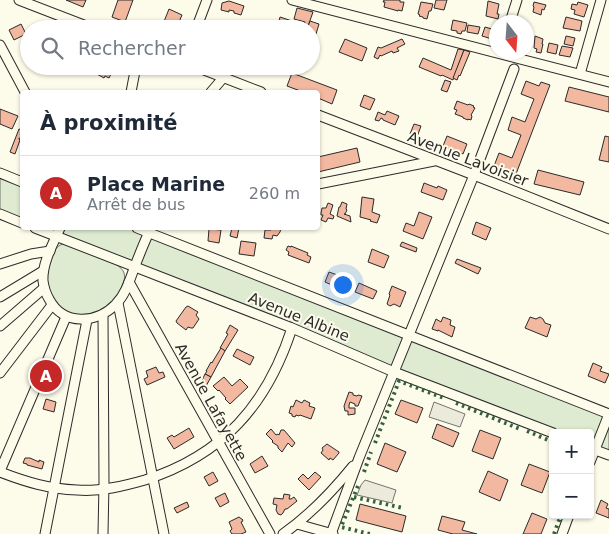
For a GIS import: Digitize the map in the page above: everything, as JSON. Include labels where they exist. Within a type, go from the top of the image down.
[{"type":"street","points":[[19,0],[71,20]]},
{"type":"street","points":[[199,20],[207,0]]},
{"type":"street","points":[[292,0],[316,3],[489,50]]},
{"type":"street","points":[[513,15],[518,0]]},
{"type":"street","points":[[580,74],[601,0]]},
{"type":"street","points":[[0,45],[24,90]]},
{"type":"street","points":[[527,60],[609,82]]},
{"type":"street","points":[[297,524],[332,534],[359,458],[474,175],[514,69]]},
{"type":"street","points":[[131,90],[134,75]]},
{"type":"street","points":[[216,75],[256,90]]},
{"type":"street","points":[[213,90],[223,78]]},
{"type":"street","name":"Avenue Lavoisier","points":[[320,116],[609,229]]},
{"type":"street","points":[[320,184],[434,161]]},
{"type":"street","points":[[0,173],[20,181]]},
{"type":"street","points":[[0,214],[20,222]]},
{"type":"street","name":"Avenue Albine","points":[[40,230],[292,328],[394,372],[549,431]]},
{"type":"street","points":[[59,230],[43,271],[44,288],[52,305],[66,317],[76,320],[86,320],[103,314],[118,303],[129,282],[150,230]]},
{"type":"street","name":"Avenue Albine","points":[[150,230],[609,414]]},
{"type":"street","points":[[0,264],[31,254],[50,251]]},
{"type":"street","points":[[0,296],[43,271]]},
{"type":"street","name":"Avenue Lafayette","points":[[129,282],[270,534]]},
{"type":"street","points":[[0,326],[44,288]]},
{"type":"street","points":[[118,303],[164,534]]},
{"type":"street","points":[[0,373],[52,305]]},
{"type":"street","points":[[103,314],[103,534]]},
{"type":"street","points":[[66,317],[0,471],[26,482],[79,491],[128,485],[152,477],[200,456],[218,443],[241,421],[261,396],[286,349],[292,328]]},
{"type":"street","points":[[45,534],[86,320]]},
{"type":"street","points":[[594,447],[609,414]]},
{"type":"street","points":[[594,449],[609,455]]},
{"type":"street","points":[[283,534],[318,506],[340,483],[359,458]]},
{"type":"street","points":[[562,534],[568,519]]},
{"type":"green space","points":[[0,177],[20,184],[20,218],[0,210]]},
{"type":"green space","points":[[48,230],[133,230],[609,418],[609,452],[594,446],[594,429],[551,429]]},
{"type":"green space","points":[[63,244],[99,256],[121,268],[124,273],[124,280],[120,291],[113,302],[103,310],[87,316],[78,316],[64,310],[53,299],[46,281],[47,275],[55,251]]},
{"type":"shaded area","points":[[434,402],[465,414],[460,427],[429,417]]},
{"type":"shaded area","points":[[365,480],[396,490],[392,503],[357,495]]},
{"type":"building","points":[[66,0],[86,0],[83,7]]},
{"type":"building","points":[[118,0],[133,0],[126,20],[112,17]]},
{"type":"building","points":[[384,0],[400,0],[400,2],[404,2],[402,11],[384,7]]},
{"type":"building","points":[[436,0],[447,0],[444,10],[434,8]]},
{"type":"building","points":[[229,1],[244,6],[241,15],[234,13],[234,11],[221,10],[222,3]]},
{"type":"building","points":[[488,1],[499,4],[497,14],[499,15],[486,16]]},
{"type":"building","points":[[421,2],[433,4],[427,19],[418,14]]},
{"type":"building","points":[[534,2],[546,5],[544,10],[542,9],[541,15],[533,12]]},
{"type":"building","points":[[578,2],[588,5],[584,17],[574,14],[575,10],[571,9],[572,4],[577,5]]},
{"type":"building","points":[[297,8],[313,12],[310,20],[294,19]]},
{"type":"building","points":[[169,9],[182,15],[180,20],[165,20]]},
{"type":"building","points":[[566,17],[582,21],[580,31],[563,28]]},
{"type":"building","points":[[453,20],[467,23],[465,31],[462,31],[461,34],[451,30]]},
{"type":"building","points":[[20,24],[20,37],[14,40],[9,30]]},
{"type":"building","points":[[468,25],[480,27],[478,34],[467,32]]},
{"type":"building","points":[[485,27],[489,28],[489,38],[482,36]]},
{"type":"building","points":[[535,36],[543,39],[541,53],[536,52],[537,49],[534,48]]},
{"type":"building","points":[[566,36],[575,38],[573,46],[564,44]]},
{"type":"building","points":[[345,39],[367,48],[362,61],[339,52]]},
{"type":"building","points":[[402,39],[405,44],[397,48],[399,51],[380,55],[378,59],[374,57],[378,47],[381,48]]},
{"type":"building","points":[[549,43],[558,45],[556,54],[547,52]]},
{"type":"building","points":[[562,46],[573,48],[570,57],[559,55]]},
{"type":"building","points":[[458,49],[464,50],[453,80],[419,67],[423,58],[451,70]]},
{"type":"building","points":[[464,50],[470,52],[457,80],[453,78]]},
{"type":"building","points":[[99,75],[110,75],[109,78],[105,76],[104,78]]},
{"type":"building","points":[[291,75],[297,75],[337,90],[332,104],[320,99],[320,90],[298,90],[287,86]]},
{"type":"building","points":[[445,80],[451,82],[447,92],[441,90]]},
{"type":"building","points":[[526,81],[539,86],[541,82],[550,85],[516,174],[494,166],[499,153],[512,158],[521,135],[508,130],[512,117],[525,122],[534,99],[521,94]]},
{"type":"building","points":[[569,87],[609,97],[609,112],[565,101]]},
{"type":"building","points":[[364,95],[375,99],[370,110],[360,106]]},
{"type":"building","points":[[457,101],[474,106],[471,120],[455,114],[457,110],[454,109]]},
{"type":"building","points":[[0,109],[18,116],[12,129],[0,124]]},
{"type":"building","points":[[387,111],[399,116],[395,125],[381,118],[379,121],[375,120],[378,112],[385,115]]},
{"type":"building","points":[[414,124],[421,126],[417,137],[410,134]]},
{"type":"building","points":[[20,129],[20,140],[15,154],[10,152]]},
{"type":"building","points":[[447,136],[467,144],[463,154],[443,146]]},
{"type":"building","points":[[605,136],[609,137],[609,162],[599,160]]},
{"type":"building","points":[[357,148],[360,162],[320,172],[320,157]]},
{"type":"building","points":[[538,170],[584,182],[580,195],[534,184]]},
{"type":"building","points":[[424,183],[447,190],[443,200],[421,192]]},
{"type":"building","points":[[362,197],[374,199],[372,212],[380,215],[377,223],[360,217]]},
{"type":"building","points":[[342,202],[347,204],[347,210],[344,214],[350,216],[351,222],[337,216]]},
{"type":"building","points":[[328,203],[333,205],[330,214],[334,216],[333,219],[328,218],[326,222],[321,220],[323,215],[321,213],[322,208],[326,208]]},
{"type":"building","points":[[419,212],[432,217],[423,239],[403,231],[406,223],[414,226]]},
{"type":"building","points":[[476,222],[491,228],[486,240],[472,234]]},
{"type":"building","points":[[209,230],[221,230],[219,243],[208,241]]},
{"type":"building","points":[[232,230],[239,230],[237,238],[230,236]]},
{"type":"building","points":[[265,230],[280,230],[277,236],[273,235],[272,239],[264,238]]},
{"type":"building","points":[[241,241],[256,243],[254,256],[239,254]]},
{"type":"building","points":[[402,242],[417,248],[416,252],[400,246]]},
{"type":"building","points":[[288,246],[308,253],[307,255],[311,257],[309,263],[288,255],[289,252],[286,250]]},
{"type":"building","points":[[372,249],[389,256],[384,268],[368,262]]},
{"type":"building","points":[[457,259],[481,268],[478,274],[455,263]]},
{"type":"building","points":[[329,272],[343,277],[341,281],[344,282],[342,285],[340,284],[339,288],[325,282]]},
{"type":"building","points":[[359,283],[377,291],[373,299],[355,292]]},
{"type":"building","points":[[392,286],[406,292],[400,307],[394,304],[390,306],[387,304]]},
{"type":"building","points":[[188,306],[198,312],[196,315],[199,319],[193,328],[188,327],[186,330],[176,321]]},
{"type":"building","points":[[443,317],[451,320],[450,325],[455,327],[452,337],[432,329],[436,319],[441,322]]},
{"type":"building","points":[[530,317],[536,319],[540,317],[545,323],[551,325],[547,337],[525,328]]},
{"type":"building","points":[[230,325],[238,330],[225,351],[220,348],[228,334],[226,333]]},
{"type":"building","points":[[221,348],[225,351],[211,377],[205,374],[206,371]]},
{"type":"building","points":[[237,349],[254,357],[250,365],[233,356]]},
{"type":"building","points":[[593,363],[602,367],[600,371],[609,374],[605,383],[588,376]]},
{"type":"building","points":[[156,367],[159,373],[163,372],[165,377],[147,385],[144,379],[148,377],[146,371]]},
{"type":"building","points":[[205,374],[211,377],[205,388],[200,385]]},
{"type":"building","points":[[224,377],[232,386],[240,379],[248,387],[230,404],[219,390],[213,386]]},
{"type":"building","points":[[349,392],[353,393],[353,395],[362,396],[358,406],[350,402],[349,408],[355,408],[355,414],[348,415],[348,411],[345,411],[344,406]]},
{"type":"building","points":[[46,399],[56,402],[54,412],[43,409]]},
{"type":"building","points":[[296,400],[302,403],[304,400],[310,403],[309,406],[315,408],[311,419],[300,415],[295,417],[289,413],[291,406],[293,407]]},
{"type":"building","points":[[401,400],[423,408],[417,423],[395,414]]},
{"type":"building","points":[[437,424],[459,433],[453,447],[432,438]]},
{"type":"building","points":[[189,428],[194,437],[174,449],[167,438],[172,435],[174,437]]},
{"type":"building","points":[[271,429],[276,435],[279,435],[281,430],[284,430],[295,443],[292,447],[288,443],[282,452],[266,434]]},
{"type":"building","points":[[480,430],[501,438],[493,459],[472,451]]},
{"type":"building","points":[[385,443],[406,452],[397,472],[377,464]]},
{"type":"building","points":[[327,444],[339,452],[333,460],[330,458],[329,460],[321,453],[322,448]]},
{"type":"building","points":[[262,456],[268,466],[255,473],[250,464]]},
{"type":"building","points":[[25,458],[44,462],[42,469],[23,463]]},
{"type":"building","points":[[529,464],[549,472],[542,493],[521,485]]},
{"type":"building","points":[[488,471],[508,480],[500,501],[479,492]]},
{"type":"building","points":[[213,472],[218,481],[209,486],[204,477]]},
{"type":"building","points":[[315,472],[321,477],[309,490],[298,479],[303,474],[308,479]]},
{"type":"building","points":[[225,493],[229,502],[220,507],[215,498]]},
{"type":"building","points":[[284,494],[290,495],[289,499],[294,497],[297,501],[285,509],[281,515],[276,510],[277,505],[273,504],[274,498],[283,499]]},
{"type":"building","points":[[601,500],[608,504],[606,508],[609,509],[609,518],[596,513]]},
{"type":"building","points":[[187,502],[189,507],[177,513],[174,508]]},
{"type":"building","points":[[360,504],[406,516],[402,532],[356,520]]},
{"type":"building","points":[[532,513],[547,519],[541,534],[523,534]]},
{"type":"building","points":[[442,516],[465,522],[462,530],[477,534],[453,534],[438,530]]},
{"type":"building","points":[[239,517],[243,520],[241,522],[246,532],[232,534],[229,522]]},
{"type":"hedge","points":[[375,443],[399,381],[444,398]]},
{"type":"hedge","points":[[456,403],[520,429]]},
{"type":"hedge","points":[[527,431],[549,440]]},
{"type":"hedge","points":[[364,472],[371,452]]},
{"type":"hedge","points":[[358,486],[341,527],[370,534]]},
{"type":"hedge","points":[[354,497],[403,508]]},
{"type":"hedge","points":[[554,534],[560,519]]},
{"type":"place","name":"Place Marine","points":[[46,376]]}]
